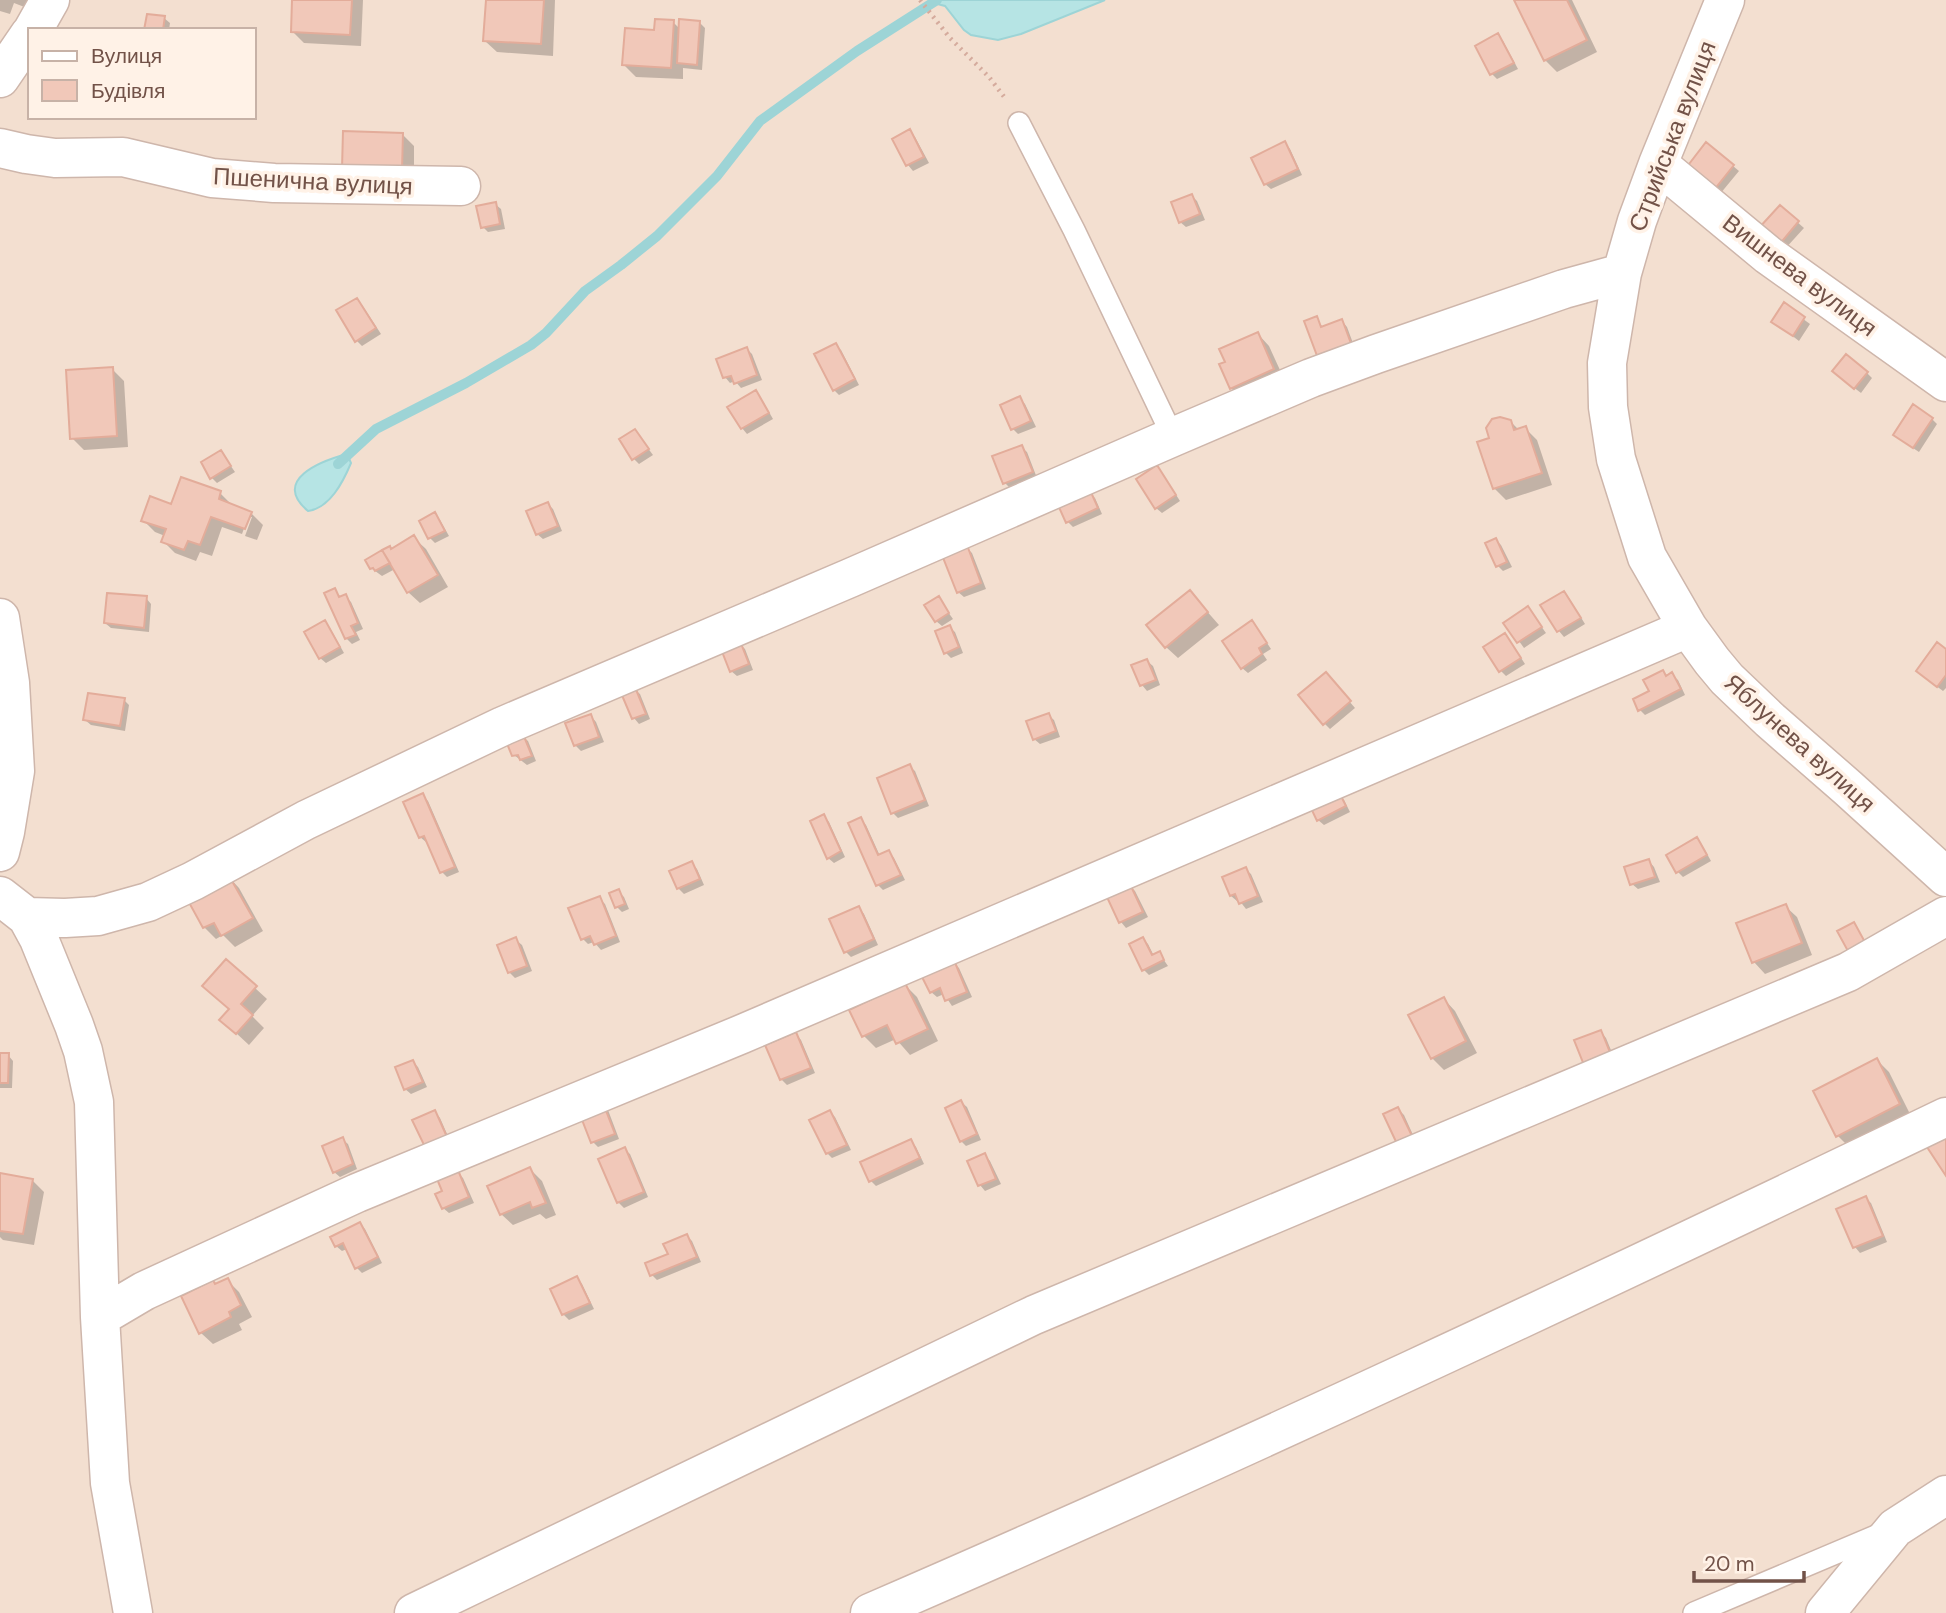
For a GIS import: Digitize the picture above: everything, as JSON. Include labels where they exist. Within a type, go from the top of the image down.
[{"type":"street","points":[[34,28],[50,0]]},
{"type":"street","name":"Стрийська вулиця","points":[[1622,273],[1658,164],[1725,0]]},
{"type":"street","points":[[0,78],[28,37]]},
{"type":"street","name":"Пшенична вулиця","points":[[0,148],[26,155],[55,158],[123,157],[212,178],[461,186]]},
{"type":"street","name":"Вишнева вулиця","points":[[1658,164],[1768,255],[1946,382]]},
{"type":"street","points":[[13,906],[65,918],[98,916],[148,902],[306,820],[503,726],[1173,437],[1376,354],[1564,289],[1622,273]]},
{"type":"street","name":"Яблунева вулиця","points":[[1622,273],[1606,383],[1612,440],[1623,485],[1647,557],[1688,628],[1712,662],[1745,697],[1946,877]]},
{"type":"street","points":[[0,618],[10,683],[15,771],[0,852]]},
{"type":"street","points":[[100,1317],[144,1291],[357,1193],[742,1034],[1688,628]]},
{"type":"street","points":[[13,906],[44,950],[83,1051],[94,1102],[100,1317],[110,1483],[133,1613]]},
{"type":"street","points":[[414,1613],[1034,1315],[1848,972],[1946,916]]},
{"type":"street","points":[[870,1613],[1567,1298],[1946,1117]]},
{"type":"street","points":[[1825,1613],[1895,1528],[1946,1495]]},
{"type":"lane","points":[[1019,123],[1074,230],[1173,437]]},
{"type":"lane","points":[[1693,1613],[1895,1528]]},
{"type":"path","points":[[920,0],[950,38],[997,85],[1019,123]]},
{"type":"shaded area","points":[[0,0],[934,0],[945,6],[971,35],[998,40],[1021,34],[1105,0],[1946,0],[1946,1613],[0,1613]]},
{"type":"water","points":[[935,0],[1105,0],[1021,34],[998,40],[971,35],[945,6],[937,4]]},
{"type":"water","points":[[347,454],[351,463],[335,493],[323,505],[308,511],[298,500],[295,490],[297,481],[313,467]]},
{"type":"building","points":[[292,0],[352,0],[350,35],[291,32]]},
{"type":"building","points":[[486,0],[544,0],[541,44],[483,41]]},
{"type":"building","points":[[1514,0],[1567,0],[1587,40],[1544,61]]},
{"type":"building","points":[[147,14],[165,16],[163,28],[144,28]]},
{"type":"building","points":[[655,19],[674,20],[671,68],[622,65],[625,28],[654,30]]},
{"type":"building","points":[[679,19],[700,21],[697,65],[677,63]]},
{"type":"building","points":[[1498,33],[1514,63],[1490,75],[1475,46]]},
{"type":"building","points":[[910,129],[924,157],[906,166],[892,139]]},
{"type":"building","points":[[343,131],[403,133],[402,170],[342,169]]},
{"type":"building","points":[[1285,141],[1298,169],[1264,185],[1251,158]]},
{"type":"building","points":[[1706,142],[1734,165],[1714,190],[1686,168]]},
{"type":"building","points":[[1192,194],[1200,214],[1179,223],[1171,202]]},
{"type":"building","points":[[496,202],[500,224],[481,228],[476,206]]},
{"type":"building","points":[[1780,205],[1799,221],[1778,246],[1758,229]]},
{"type":"building","points":[[357,298],[376,328],[355,342],[336,310]]},
{"type":"building","points":[[1784,302],[1805,317],[1793,336],[1771,322]]},
{"type":"building","points":[[1317,316],[1321,327],[1342,319],[1353,349],[1319,361],[1304,321]]},
{"type":"building","points":[[1258,332],[1274,369],[1230,389],[1219,364],[1225,362],[1219,349]]},
{"type":"building","points":[[836,343],[855,379],[833,391],[814,354]]},
{"type":"building","points":[[747,347],[757,375],[734,384],[731,376],[723,378],[716,359]]},
{"type":"building","points":[[1846,354],[1868,372],[1854,389],[1832,371]]},
{"type":"building","points":[[113,367],[117,436],[70,439],[66,370]]},
{"type":"building","points":[[756,390],[769,413],[741,429],[727,407]]},
{"type":"building","points":[[1020,396],[1031,421],[1011,430],[1000,405]]},
{"type":"building","points":[[1913,404],[1933,418],[1913,448],[1893,435]]},
{"type":"building","points":[[1500,417],[1511,420],[1514,430],[1526,426],[1542,473],[1493,489],[1477,442],[1489,438],[1486,428],[1492,419]]},
{"type":"building","points":[[635,429],[649,449],[632,460],[619,439]]},
{"type":"building","points":[[1022,445],[1033,472],[1003,484],[992,456]]},
{"type":"building","points":[[221,450],[231,466],[210,479],[201,462]]},
{"type":"building","points":[[1157,465],[1176,495],[1155,509],[1136,479]]},
{"type":"building","points":[[181,477],[221,491],[219,499],[252,512],[245,529],[211,517],[200,545],[188,541],[184,550],[161,542],[166,529],[141,521],[150,496],[171,504]]},
{"type":"building","points":[[1090,490],[1098,508],[1066,523],[1058,505]]},
{"type":"building","points":[[548,502],[558,526],[536,535],[526,511]]},
{"type":"building","points":[[435,512],[445,531],[428,539],[419,521]]},
{"type":"building","points":[[414,535],[438,575],[407,593],[382,550],[390,546],[391,549]]},
{"type":"building","points":[[1496,538],[1507,562],[1496,567],[1485,543]]},
{"type":"building","points":[[967,545],[981,583],[957,593],[942,555]]},
{"type":"building","points":[[382,550],[390,563],[375,571],[370,569],[365,560]]},
{"type":"building","points":[[335,588],[339,597],[346,594],[358,623],[351,626],[356,635],[345,639],[324,593]]},
{"type":"building","points":[[1190,590],[1208,612],[1165,648],[1146,625]]},
{"type":"building","points":[[1564,591],[1581,618],[1557,632],[1540,605]]},
{"type":"building","points":[[107,593],[147,596],[144,628],[104,623]]},
{"type":"building","points":[[939,596],[949,613],[935,622],[924,605]]},
{"type":"building","points":[[1528,606],[1542,627],[1517,643],[1503,623]]},
{"type":"building","points":[[325,620],[340,647],[319,659],[304,632]]},
{"type":"building","points":[[1252,620],[1267,643],[1259,648],[1262,654],[1241,669],[1222,641]]},
{"type":"building","points":[[950,625],[959,647],[944,654],[935,631]]},
{"type":"building","points":[[1505,633],[1521,658],[1499,672],[1483,647]]},
{"type":"building","points":[[740,641],[749,664],[730,672],[721,649]]},
{"type":"building","points":[[1937,642],[1946,649],[1946,675],[1937,687],[1916,671]]},
{"type":"building","points":[[1147,659],[1156,680],[1140,686],[1131,665]]},
{"type":"building","points":[[1663,670],[1666,676],[1672,672],[1681,689],[1638,711],[1633,699],[1649,691],[1643,680]]},
{"type":"building","points":[[1326,672],[1351,701],[1323,725],[1298,695]]},
{"type":"building","points":[[635,687],[646,714],[632,719],[621,693]]},
{"type":"building","points":[[88,693],[125,698],[120,726],[83,720]]},
{"type":"building","points":[[1049,713],[1056,731],[1033,740],[1026,721]]},
{"type":"building","points":[[591,714],[599,737],[574,746],[565,723]]},
{"type":"building","points":[[523,734],[532,756],[520,760],[518,755],[512,756],[506,741]]},
{"type":"building","points":[[910,764],[925,800],[891,814],[877,778]]},
{"type":"building","points":[[1339,792],[1346,806],[1317,821],[1310,806]]},
{"type":"building","points":[[423,793],[455,867],[440,873],[424,836],[419,838],[403,802]]},
{"type":"building","points":[[824,814],[841,851],[827,859],[810,821]]},
{"type":"building","points":[[861,817],[878,855],[889,850],[901,875],[876,886],[848,823]]},
{"type":"building","points":[[1697,837],[1707,855],[1676,873],[1666,855]]},
{"type":"building","points":[[1649,859],[1655,877],[1630,885],[1624,867]]},
{"type":"building","points":[[692,861],[700,879],[677,889],[669,871]]},
{"type":"building","points":[[1246,867],[1258,896],[1239,904],[1235,894],[1230,896],[1222,877]]},
{"type":"building","points":[[228,874],[253,918],[221,936],[214,923],[203,928],[186,897]]},
{"type":"building","points":[[1130,884],[1143,912],[1119,923],[1106,895]]},
{"type":"building","points":[[619,889],[625,904],[615,908],[609,893]]},
{"type":"building","points":[[600,896],[616,936],[594,945],[590,936],[581,940],[568,908]]},
{"type":"building","points":[[1786,904],[1802,943],[1752,963],[1736,923]]},
{"type":"building","points":[[859,906],[874,939],[844,953],[829,919]]},
{"type":"building","points":[[1854,922],[1866,944],[1849,953],[1837,931]]},
{"type":"building","points":[[516,937],[527,966],[508,973],[497,945]]},
{"type":"building","points":[[1143,937],[1152,955],[1160,951],[1164,960],[1142,971],[1129,944]]},
{"type":"building","points":[[226,959],[257,986],[241,1004],[253,1015],[236,1034],[219,1020],[229,1009],[202,986]]},
{"type":"building","points":[[954,960],[967,992],[945,1001],[940,988],[930,993],[921,975]]},
{"type":"building","points":[[905,983],[928,1029],[896,1044],[887,1025],[862,1037],[849,1010]]},
{"type":"building","points":[[1444,997],[1466,1041],[1431,1059],[1408,1015]]},
{"type":"building","points":[[1601,1030],[1611,1055],[1584,1065],[1574,1040]]},
{"type":"building","points":[[796,1032],[811,1068],[780,1080],[765,1045]]},
{"type":"building","points":[[0,1053],[9,1053],[8,1083],[0,1083]]},
{"type":"building","points":[[1877,1058],[1900,1104],[1836,1137],[1813,1091]]},
{"type":"building","points":[[413,1060],[423,1082],[404,1090],[395,1067]]},
{"type":"building","points":[[961,1100],[977,1134],[960,1142],[945,1108]]},
{"type":"building","points":[[603,1103],[615,1134],[591,1143],[579,1112]]},
{"type":"building","points":[[1398,1107],[1414,1140],[1399,1148],[1383,1114]]},
{"type":"building","points":[[435,1110],[447,1137],[425,1147],[412,1120]]},
{"type":"building","points":[[830,1110],[847,1145],[826,1154],[809,1120]]},
{"type":"building","points":[[1946,1131],[1946,1176],[1925,1144]]},
{"type":"building","points":[[343,1137],[353,1164],[333,1173],[322,1146]]},
{"type":"building","points":[[911,1139],[920,1158],[869,1182],[860,1162]]},
{"type":"building","points":[[625,1147],[644,1192],[617,1203],[598,1159]]},
{"type":"building","points":[[985,1153],[996,1179],[978,1186],[967,1161]]},
{"type":"building","points":[[530,1167],[546,1203],[532,1208],[530,1202],[500,1215],[487,1186]]},
{"type":"building","points":[[458,1170],[469,1197],[442,1209],[435,1194],[442,1191],[437,1179]]},
{"type":"building","points":[[0,1173],[33,1179],[23,1234],[0,1231]]},
{"type":"building","points":[[1866,1196],[1883,1236],[1853,1248],[1836,1209]]},
{"type":"building","points":[[360,1222],[378,1257],[355,1269],[343,1243],[335,1247],[330,1237]]},
{"type":"building","points":[[687,1234],[697,1257],[650,1276],[645,1263],[668,1254],[663,1244]]},
{"type":"building","points":[[577,1276],[590,1303],[562,1315],[550,1289]]},
{"type":"building","points":[[228,1278],[241,1305],[229,1312],[231,1317],[199,1334],[181,1296],[213,1280],[215,1284]]},
{"type":"waterway","points":[[338,464],[376,429],[466,383],[531,345],[546,333],[585,291],[657,236],[717,176],[760,121],[857,51],[937,0]]}]
